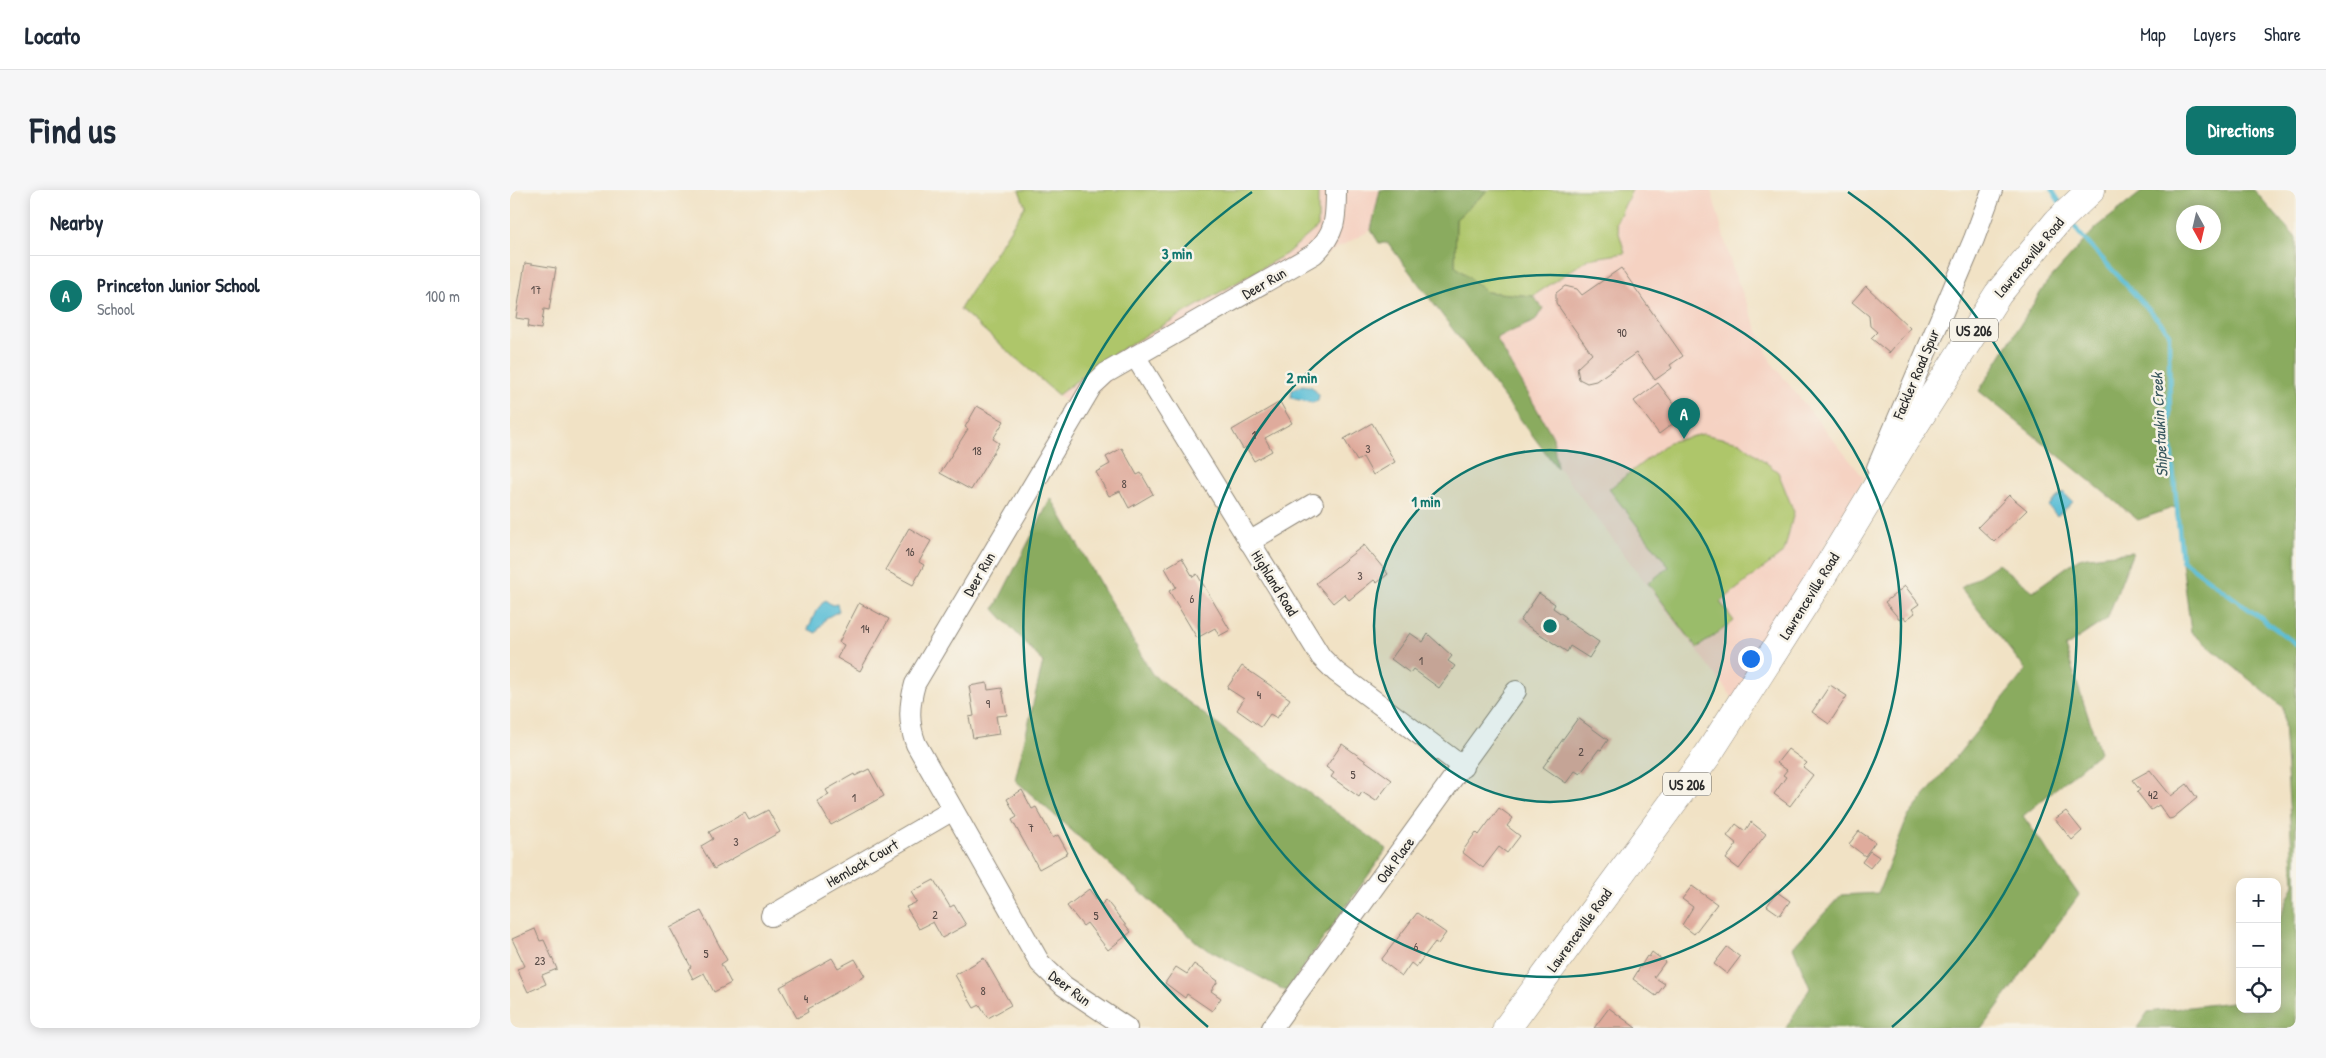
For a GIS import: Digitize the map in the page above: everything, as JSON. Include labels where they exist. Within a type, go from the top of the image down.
[{"type":"highway","name":"Lawrenceville Road","points":[[1507,1028],[1707,756],[1998,294],[2057,222],[2086,195]]},
{"type":"street","name":"Deer Run","points":[[1127,1028],[1064,986],[1040,963],[913,736],[910,719],[910,700],[915,684],[1081,401],[1092,386],[1106,373],[1314,254],[1325,244],[1333,230],[1336,217],[1336,190]]},
{"type":"street","name":"Fackler Road Spur","points":[[1851,529],[1974,239],[1992,190]]},
{"type":"street","name":"Highland Road","points":[[1135,356],[1321,656],[1336,672],[1463,767]]},
{"type":"street","points":[[1250,542],[1314,504]]},
{"type":"street","name":"Oak Place","points":[[1272,1028],[1463,767],[1516,691]]},
{"type":"street","name":"Hemlock Court","points":[[771,916],[953,810]]},
{"type":"shaded area","points":[[1019,190],[1711,190],[1733,270],[1771,362],[1864,478],[1735,701],[1388,243],[1379,243],[1371,230],[1135,357],[1075,410],[960,309],[1025,206]]},
{"type":"green space","points":[[1019,190],[1318,190],[1318,227],[1286,254],[1105,359],[1058,395],[960,309],[1025,206]]},
{"type":"green space","points":[[1380,190],[1488,190],[1456,219],[1455,266],[1486,292],[1533,296],[1543,308],[1535,321],[1496,338],[1553,437],[1557,468],[1388,243],[1379,243],[1371,230]]},
{"type":"green space","points":[[1488,190],[1632,190],[1616,223],[1625,253],[1588,259],[1533,296],[1486,292],[1455,266],[1456,219]]},
{"type":"green space","points":[[2144,190],[2254,190],[2296,238],[2296,1028],[2137,1028],[2148,1012],[2236,1001],[2236,1013],[2281,1013],[2281,915],[2294,884],[2283,707],[2191,632],[2175,507],[2138,520],[1979,391],[2047,282],[2096,228]]},
{"type":"green space","points":[[1703,434],[1740,442],[1778,472],[1794,512],[1784,552],[1720,602],[1734,621],[1697,648],[1648,583],[1669,567],[1609,489],[1669,442]]},
{"type":"green space","points":[[1051,498],[1152,674],[1270,765],[1387,849],[1286,991],[1200,945],[1015,780],[1043,662],[994,609]]},
{"type":"green space","points":[[2133,552],[2107,619],[2065,647],[2100,752],[2023,816],[2079,895],[1982,1028],[1786,1028],[1810,988],[1793,947],[1841,895],[1878,893],[1907,818],[2026,670],[1961,588],[1998,564],[2033,591],[2079,558]]},
{"type":"water","points":[[1303,385],[1312,387],[1319,395],[1318,401],[1312,403],[1291,398],[1292,390]]},
{"type":"water","points":[[2063,492],[2073,502],[2057,516],[2048,506]]},
{"type":"water","points":[[825,600],[832,605],[837,604],[839,611],[826,618],[816,633],[808,629],[816,611]]},
{"type":"building","points":[[525,263],[556,268],[549,310],[544,309],[541,329],[528,327],[529,320],[516,318]]},
{"type":"building","points":[[1621,268],[1683,356],[1670,365],[1672,368],[1655,380],[1636,353],[1596,381],[1587,383],[1579,379],[1577,368],[1592,354],[1556,303],[1556,293],[1565,286],[1577,289],[1582,295]]},
{"type":"building","points":[[1866,286],[1910,328],[1889,353],[1871,338],[1877,332],[1870,326],[1869,316],[1852,302]]},
{"type":"building","points":[[1658,383],[1683,416],[1659,434],[1634,401]]},
{"type":"building","points":[[1280,402],[1292,423],[1265,438],[1272,451],[1254,461],[1246,447],[1243,449],[1232,430]]},
{"type":"building","points":[[977,406],[1004,421],[993,439],[999,443],[971,490],[940,473],[968,429],[965,427]]},
{"type":"building","points":[[1372,423],[1395,462],[1373,475],[1363,457],[1357,461],[1344,439]]},
{"type":"building","points":[[1122,448],[1137,475],[1141,473],[1153,494],[1129,508],[1120,491],[1109,496],[1096,472],[1110,464],[1106,457]]},
{"type":"building","points":[[2009,495],[2027,510],[1994,542],[1978,527]]},
{"type":"building","points":[[909,528],[931,541],[919,562],[924,565],[913,585],[885,570]]},
{"type":"building","points":[[1364,545],[1388,574],[1377,583],[1374,580],[1349,600],[1344,594],[1333,603],[1316,583]]},
{"type":"building","points":[[1182,558],[1193,577],[1197,574],[1230,630],[1219,636],[1215,628],[1197,638],[1169,591],[1176,587],[1165,568]]},
{"type":"building","points":[[1905,586],[1919,604],[1912,609],[1915,613],[1906,620],[1904,617],[1900,620],[1885,602]]},
{"type":"building","points":[[1539,593],[1555,604],[1553,608],[1566,617],[1565,619],[1599,642],[1589,658],[1570,646],[1567,652],[1520,621]]},
{"type":"building","points":[[859,603],[889,619],[860,671],[837,658],[844,645],[839,642]]},
{"type":"building","points":[[1410,633],[1423,642],[1428,634],[1452,656],[1448,661],[1455,666],[1439,688],[1413,669],[1410,673],[1391,659]]},
{"type":"building","points":[[1242,666],[1290,699],[1277,718],[1270,714],[1261,727],[1237,710],[1244,699],[1227,688]]},
{"type":"building","points":[[987,683],[988,690],[1002,688],[1007,715],[996,716],[999,734],[973,738],[969,717],[974,716],[969,686]]},
{"type":"building","points":[[1830,685],[1847,696],[1829,724],[1812,712]]},
{"type":"building","points":[[1578,718],[1608,740],[1580,774],[1575,771],[1566,783],[1543,767]]},
{"type":"building","points":[[1342,744],[1392,780],[1376,801],[1362,792],[1359,797],[1331,777],[1334,773],[1326,767]]},
{"type":"building","points":[[1788,749],[1807,763],[1803,767],[1813,775],[1790,806],[1774,794],[1786,777],[1783,775],[1787,770],[1777,763]]},
{"type":"building","points":[[869,769],[884,796],[831,825],[817,801],[829,795],[826,790],[854,774],[855,776]]},
{"type":"building","points":[[2150,770],[2171,796],[2187,784],[2197,798],[2173,818],[2169,819],[2159,805],[2151,810],[2137,792],[2140,790],[2132,780]]},
{"type":"building","points":[[1022,790],[1032,809],[1036,807],[1053,838],[1058,835],[1068,853],[1039,869],[1012,820],[1017,817],[1007,799]]},
{"type":"building","points":[[1499,808],[1513,818],[1507,826],[1520,836],[1507,853],[1499,847],[1483,868],[1462,852],[1476,832],[1479,835]]},
{"type":"building","points":[[768,810],[780,832],[714,869],[701,846],[713,839],[709,832],[745,813],[749,820]]},
{"type":"building","points":[[2066,811],[2082,831],[2072,840],[2055,819]]},
{"type":"building","points":[[1751,822],[1766,834],[1739,869],[1726,859],[1737,844],[1727,836],[1736,824],[1745,831]]},
{"type":"building","points":[[1859,831],[1875,842],[1865,856],[1849,844]]},
{"type":"building","points":[[1870,851],[1879,857],[1870,868],[1862,862]]},
{"type":"building","points":[[934,880],[950,907],[954,905],[966,925],[942,938],[933,922],[919,929],[906,907],[917,902],[911,892]]},
{"type":"building","points":[[1692,886],[1717,904],[1694,934],[1682,925],[1693,907],[1682,899]]},
{"type":"building","points":[[1089,889],[1101,905],[1106,900],[1131,932],[1108,950],[1087,923],[1083,926],[1067,906]]},
{"type":"building","points":[[1777,892],[1790,901],[1780,915],[1767,906]]},
{"type":"building","points":[[701,911],[727,960],[721,964],[731,983],[714,992],[704,973],[693,979],[688,969],[691,967],[670,928]]},
{"type":"building","points":[[1417,913],[1446,933],[1438,944],[1435,942],[1416,967],[1411,963],[1402,976],[1381,960]]},
{"type":"building","points":[[535,929],[540,941],[544,940],[557,969],[542,975],[546,984],[528,992],[517,969],[525,966],[512,939]]},
{"type":"building","points":[[1727,947],[1740,957],[1727,974],[1714,964]]},
{"type":"building","points":[[1652,952],[1665,962],[1654,977],[1665,984],[1656,996],[1633,979],[1647,956],[1649,957]]},
{"type":"building","points":[[832,958],[838,968],[855,959],[865,976],[807,1009],[808,1012],[797,1018],[780,987]]},
{"type":"building","points":[[984,958],[1011,1005],[988,1018],[980,1005],[974,1008],[955,975]]},
{"type":"building","points":[[1194,964],[1218,981],[1211,991],[1221,998],[1212,1011],[1187,994],[1185,998],[1165,983],[1176,967],[1187,974]]},
{"type":"building","points":[[1609,1008],[1636,1028],[1594,1028]]},
{"type":"waterway","name":"Shipetaukin Creek","points":[[2052,190],[2062,206]]},
{"type":"waterway","name":"Shipetaukin Creek","points":[[2071,221],[2079,233],[2169,332],[2170,436],[2182,560],[2296,644]]},
{"type":"place","name":"Princeton Junior School","points":[[1684,439]]}]
